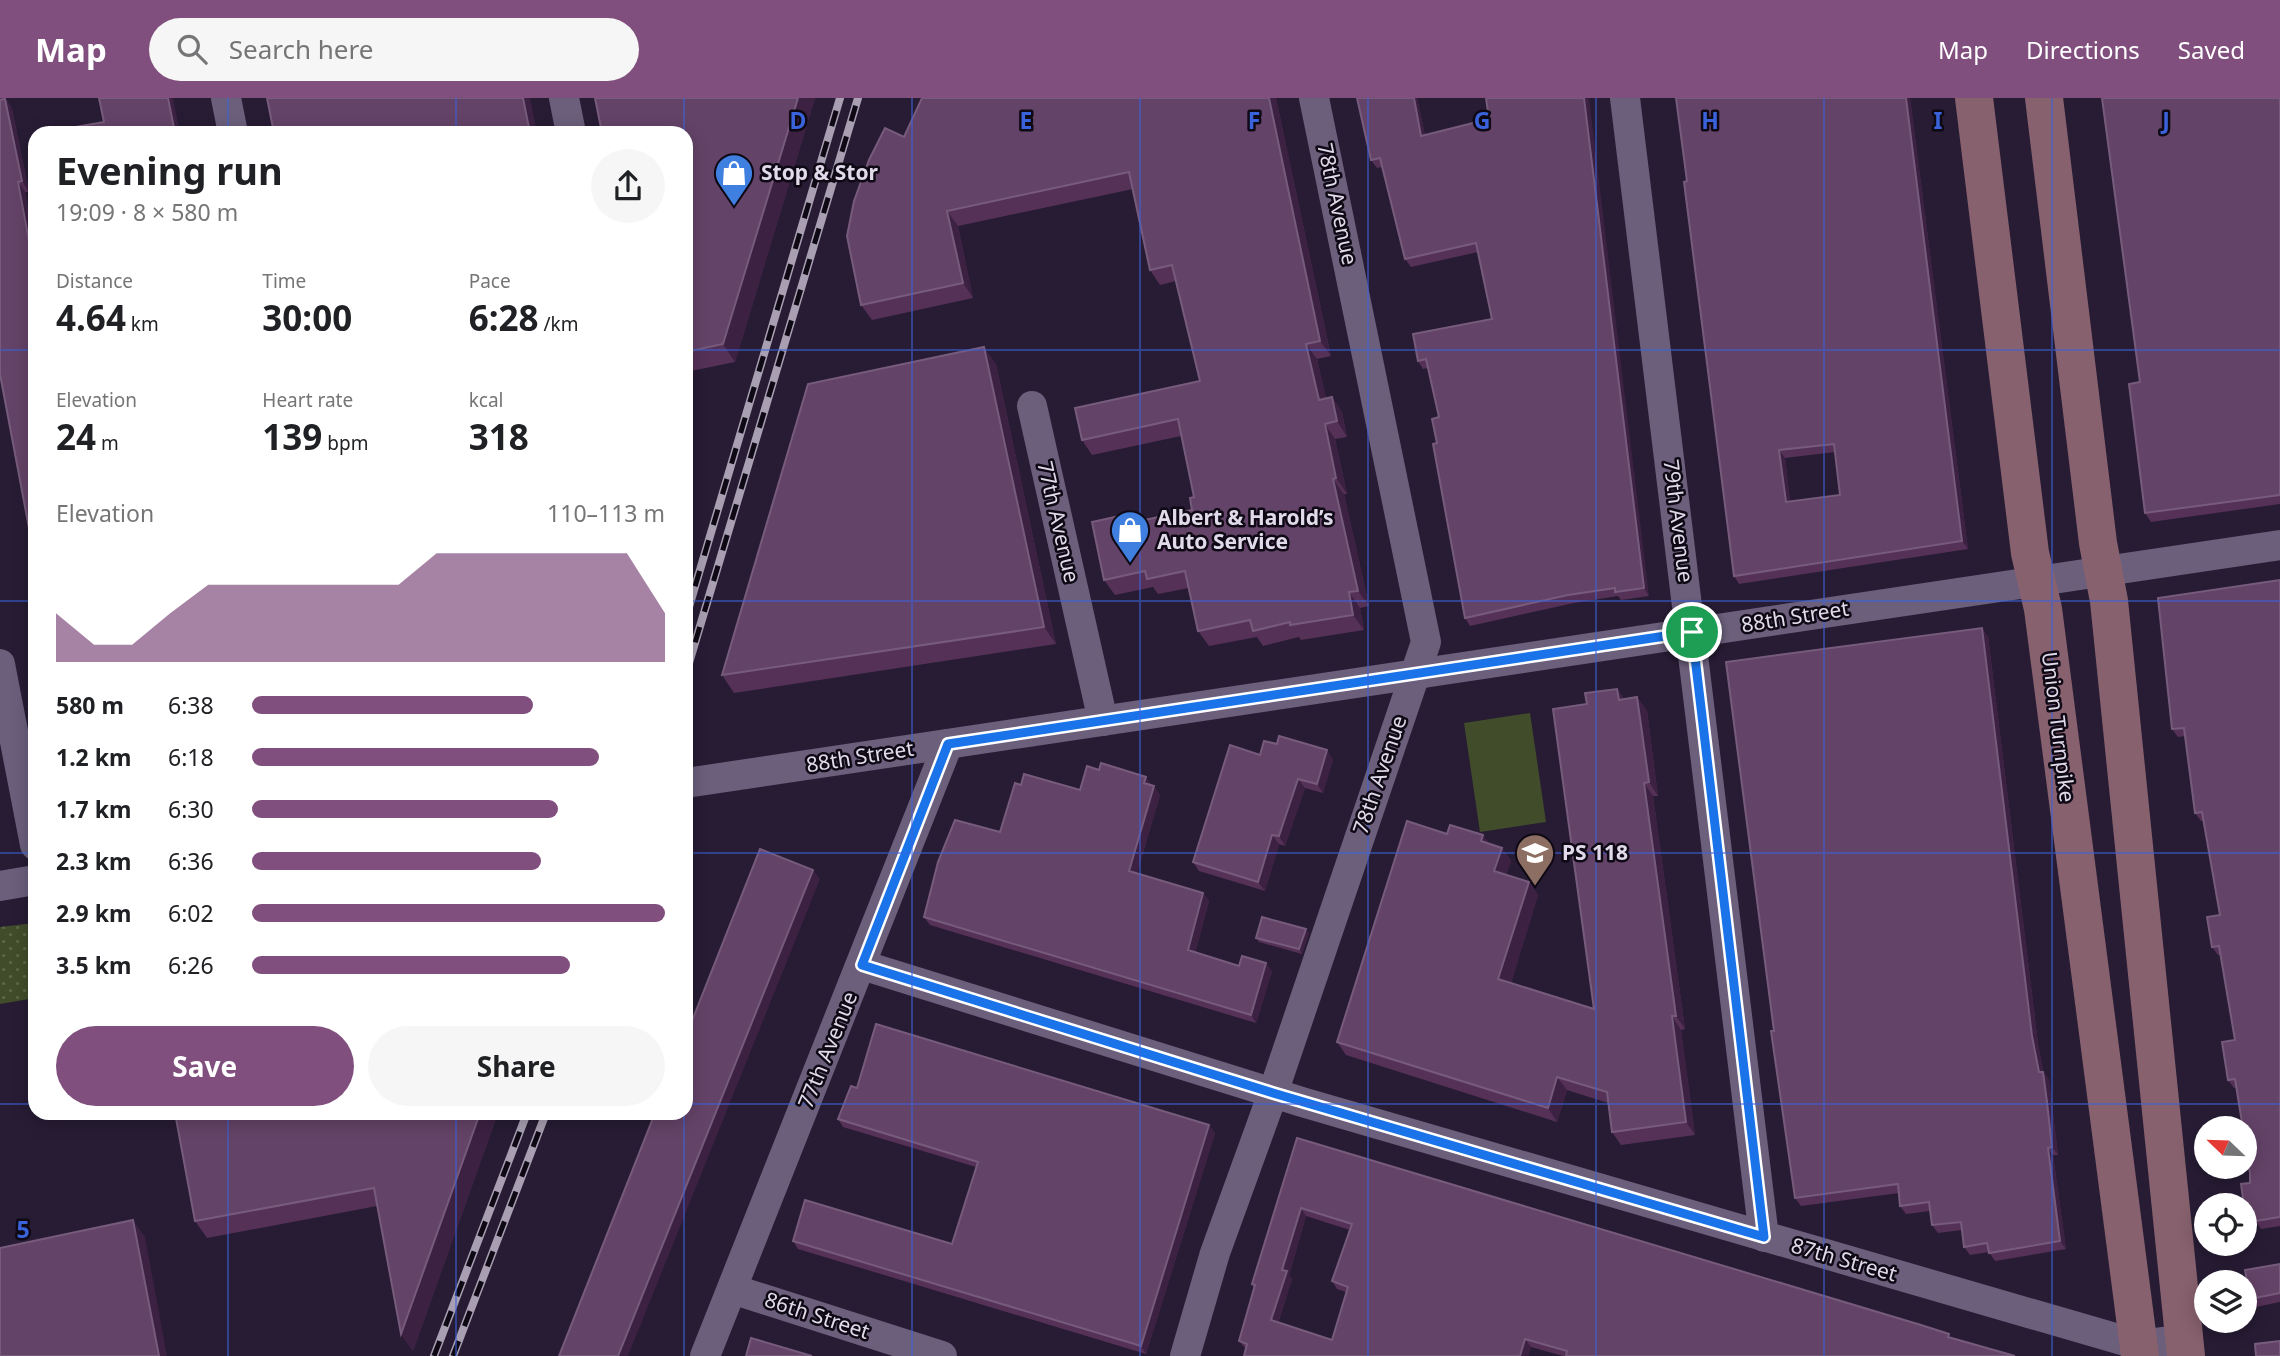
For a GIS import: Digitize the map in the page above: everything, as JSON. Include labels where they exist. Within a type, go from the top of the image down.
[{"type":"main road","name":"Union Turnpike","points":[[1974,98],[2140,1350]]},
{"type":"main road","points":[[2044,98],[2102,571],[2109,601],[2185,1347]]},
{"type":"street","points":[[226,98],[232,126]]},
{"type":"street","points":[[564,98],[570,126]]},
{"type":"street","name":"78th Avenue","points":[[1185,1356],[1215,1253],[1273,1093],[1426,642],[1314,98]]},
{"type":"street","name":"79th Avenue","points":[[1625,98],[1764,1237]]},
{"type":"street","name":"77th Avenue","points":[[1032,406],[1102,721]]},
{"type":"street","name":"88th Street","points":[[693,782],[2280,545]]},
{"type":"street","points":[[0,664],[28,809]]},
{"type":"street","name":"77th Avenue","points":[[705,1356],[948,744]]},
{"type":"street","points":[[0,886],[28,881]]},
{"type":"street","name":"87th Street","points":[[862,965],[1273,1093],[2140,1350],[2185,1347]]},
{"type":"street","name":"86th Street","points":[[732,1289],[943,1356]]},
{"type":"green space","points":[[1530,713],[1546,822],[1480,832],[1464,723]]},
{"type":"green space","points":[[28,924],[28,999],[0,1004],[0,927]]},
{"type":"building","points":[[99,98],[168,98],[174,126],[81,126],[104,122]]},
{"type":"building","points":[[267,98],[523,98],[529,126],[273,126]]},
{"type":"building","name":"Stop & Stor","points":[[595,98],[798,98],[723,344],[693,350],[693,126],[601,126]]},
{"type":"building","points":[[922,98],[1269,98],[1320,341],[1306,344],[1319,400],[1332,397],[1337,421],[1325,424],[1336,478],[1333,479],[1358,591],[1349,592],[1353,615],[1290,625],[1290,622],[1253,631],[1250,620],[1198,631],[1185,571],[1147,579],[1145,571],[1104,580],[1092,522],[1133,513],[1135,522],[1192,510],[1190,498],[1194,497],[1178,419],[1082,440],[1075,408],[1200,381],[1172,265],[1150,270],[1129,172],[947,211],[963,283],[861,305],[847,236],[854,201],[869,160],[885,128],[904,137]]},
{"type":"building","points":[[1357,98],[1414,98],[1421,136],[1489,119],[1486,98],[1584,98],[1644,588],[1615,592],[1615,588],[1568,595],[1465,618],[1433,444],[1437,443],[1432,419],[1439,417],[1426,359],[1418,361],[1413,334],[1492,319],[1476,243],[1405,259],[1380,158],[1371,160]]},
{"type":"building","points":[[1676,98],[1906,98],[1962,541],[1734,576],[1684,182],[1687,181]],"holes":[[[1834,444],[1840,495],[1786,502],[1779,450]]]},
{"type":"building","points":[[2102,98],[2280,98],[2280,495],[2145,513],[2129,384],[2140,382]]},
{"type":"building","points":[[5,99],[22,181],[18,182],[28,236],[28,523],[0,374],[0,100]]},
{"type":"building","points":[[984,347],[1044,627],[722,675],[808,384]]},
{"type":"building","points":[[2280,580],[2280,1217],[2257,1221],[2257,1193],[2242,1193],[2241,1184],[2258,1180],[2258,1116],[2241,1116],[2235,1079],[2228,1080],[2222,1042],[2235,1040],[2219,946],[2212,947],[2207,917],[2220,915],[2202,812],[2195,813],[2184,728],[2172,729],[2158,598]]},
{"type":"building","points":[[1982,628],[2032,1036],[2039,1072],[2043,1072],[2047,1102],[2052,1147],[2048,1148],[2060,1241],[1989,1253],[1987,1243],[1964,1247],[1961,1222],[1932,1225],[1929,1202],[1900,1206],[1898,1184],[1795,1198],[1771,1031],[1774,1031],[1726,662]]},
{"type":"building","points":[[1617,689],[1619,700],[1637,697],[1649,782],[1644,783],[1676,1016],[1672,1016],[1686,1122],[1612,1132],[1607,1092],[1557,1077],[1548,1108],[1337,1042],[1407,821],[1447,834],[1450,825],[1483,835],[1481,841],[1502,848],[1494,871],[1529,882],[1498,979],[1594,1009],[1553,709],[1587,704],[1585,693]]},
{"type":"building","points":[[1279,736],[1327,750],[1317,784],[1298,779],[1279,836],[1272,835],[1258,882],[1193,862],[1230,745],[1260,755],[1264,741],[1277,744]]},
{"type":"building","points":[[1101,763],[1146,777],[1144,783],[1154,786],[1129,871],[1203,893],[1188,950],[1239,966],[1242,956],[1266,963],[1251,1015],[924,917],[938,862],[955,820],[1000,832],[1015,783],[1021,785],[1024,774],[1080,790],[1087,766],[1099,770]]},
{"type":"building","points":[[760,849],[813,870],[618,1356],[559,1356],[652,1120],[693,1120],[693,1018]]},
{"type":"building","points":[[1262,917],[1306,929],[1299,949],[1256,938]]},
{"type":"building","points":[[876,1024],[1209,1125],[1141,1346],[793,1241],[805,1200],[952,1244],[978,1162],[838,1119],[851,1086],[857,1088]]},
{"type":"building","points":[[176,1120],[477,1120],[401,1334],[374,1188],[195,1221]]},
{"type":"building","points":[[1297,1138],[1921,1325],[1949,1334],[1948,1337],[2015,1356],[1566,1356],[1567,1351],[1525,1339],[1520,1356],[1244,1356],[1247,1344],[1239,1341],[1255,1285],[1252,1284]],"holes":[[[1301,1208],[1352,1224],[1332,1281],[1348,1287],[1332,1340],[1271,1320],[1287,1271],[1282,1270]]]},
{"type":"building","points":[[133,1220],[159,1356],[0,1356],[0,1248]]},
{"type":"building","points":[[2280,1264],[2280,1293],[2257,1298],[2257,1270],[2245,1270]]},
{"type":"building","points":[[751,1338],[812,1356],[746,1356]]},
{"type":"building","points":[[2280,1341],[2280,1356],[2256,1356],[2255,1344]]},
{"type":"railway","points":[[693,593],[840,98]]},
{"type":"railway","points":[[693,650],[858,98]]},
{"type":"railway","points":[[434,1356],[524,1120]]},
{"type":"railway","points":[[453,1356],[543,1120]]},
{"type":"place","name":"Stop & Stor","points":[[734,207]]},
{"type":"place","name":"Albert & Harold’s Auto Service","points":[[1130,564]]},
{"type":"place","name":"PS 118","points":[[1535,887]]},
{"type":"route","points":[[1692,632],[1764,1237],[1273,1093],[862,965],[948,744],[1692,632]]}]
